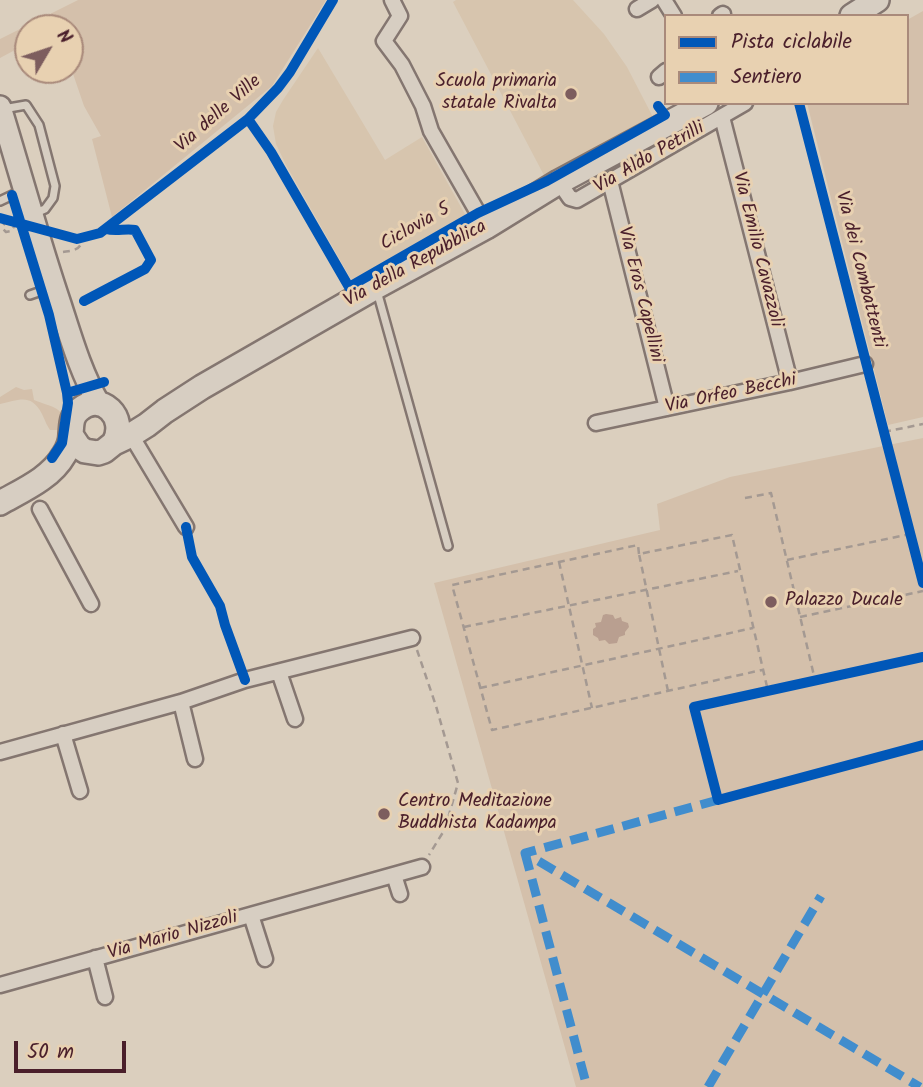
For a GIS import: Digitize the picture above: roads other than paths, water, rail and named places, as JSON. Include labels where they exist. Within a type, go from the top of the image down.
[{"type":"main road","points":[[855,14],[877,0]]},
{"type":"main road","points":[[0,108],[25,189],[26,222],[54,287],[88,385],[108,410],[123,439]]},
{"type":"main road","name":"Via della Repubblica","points":[[45,477],[63,473],[92,453],[104,451],[202,387],[486,227],[559,182],[714,110]]},
{"type":"main road","points":[[76,354],[76,412]]},
{"type":"main road","name":"Via della Repubblica","points":[[0,503],[45,477],[64,457],[71,435],[71,423],[76,412],[83,407],[91,404],[138,416],[165,411]]},
{"type":"main road","points":[[71,435],[79,447],[92,453]]},
{"type":"street","points":[[392,0],[400,16],[384,41],[402,65],[423,106],[431,131],[486,227]]},
{"type":"street","points":[[637,9],[652,0]]},
{"type":"street","name":"Via Aldo Petrilli","points":[[559,182],[570,198],[577,200],[610,181],[714,110],[736,105]]},
{"type":"street","name":"Via Emilio Cavazzoli","points":[[714,110],[790,382]]},
{"type":"street","name":"Via Eros Capellini","points":[[610,181],[667,408]]},
{"type":"street","name":"Via Orfeo Becchi","points":[[596,423],[865,364]]},
{"type":"street","points":[[123,439],[186,527]]},
{"type":"street","points":[[40,509],[91,604]]},
{"type":"street","points":[[0,751],[181,702],[245,680],[412,638]]},
{"type":"street","points":[[279,672],[295,719]]},
{"type":"street","points":[[181,702],[195,759]]},
{"type":"street","points":[[63,734],[80,791]]},
{"type":"street","name":"Via Mario Nizzoli","points":[[0,985],[422,867]]},
{"type":"street","points":[[394,875],[400,894]]},
{"type":"street","name":"Via Mario Nizzoli","points":[[251,915],[265,959]]},
{"type":"street","name":"Via Mario Nizzoli","points":[[95,958],[105,998]]},
{"type":"lane","points":[[0,108],[26,105],[39,125],[55,186],[53,198],[45,209],[26,222]]},
{"type":"lane","points":[[0,201],[25,189]]},
{"type":"lane","points":[[30,295],[54,287]]},
{"type":"lane","points":[[376,287],[448,546]]},
{"type":"place","name":"Scuola primaria statale Rivalta","points":[[571,94]]},
{"type":"place","name":"Palazzo Ducale","points":[[771,602]]},
{"type":"place","name":"Centro Meditazione Buddhista Kadampa","points":[[384,814]]}]
